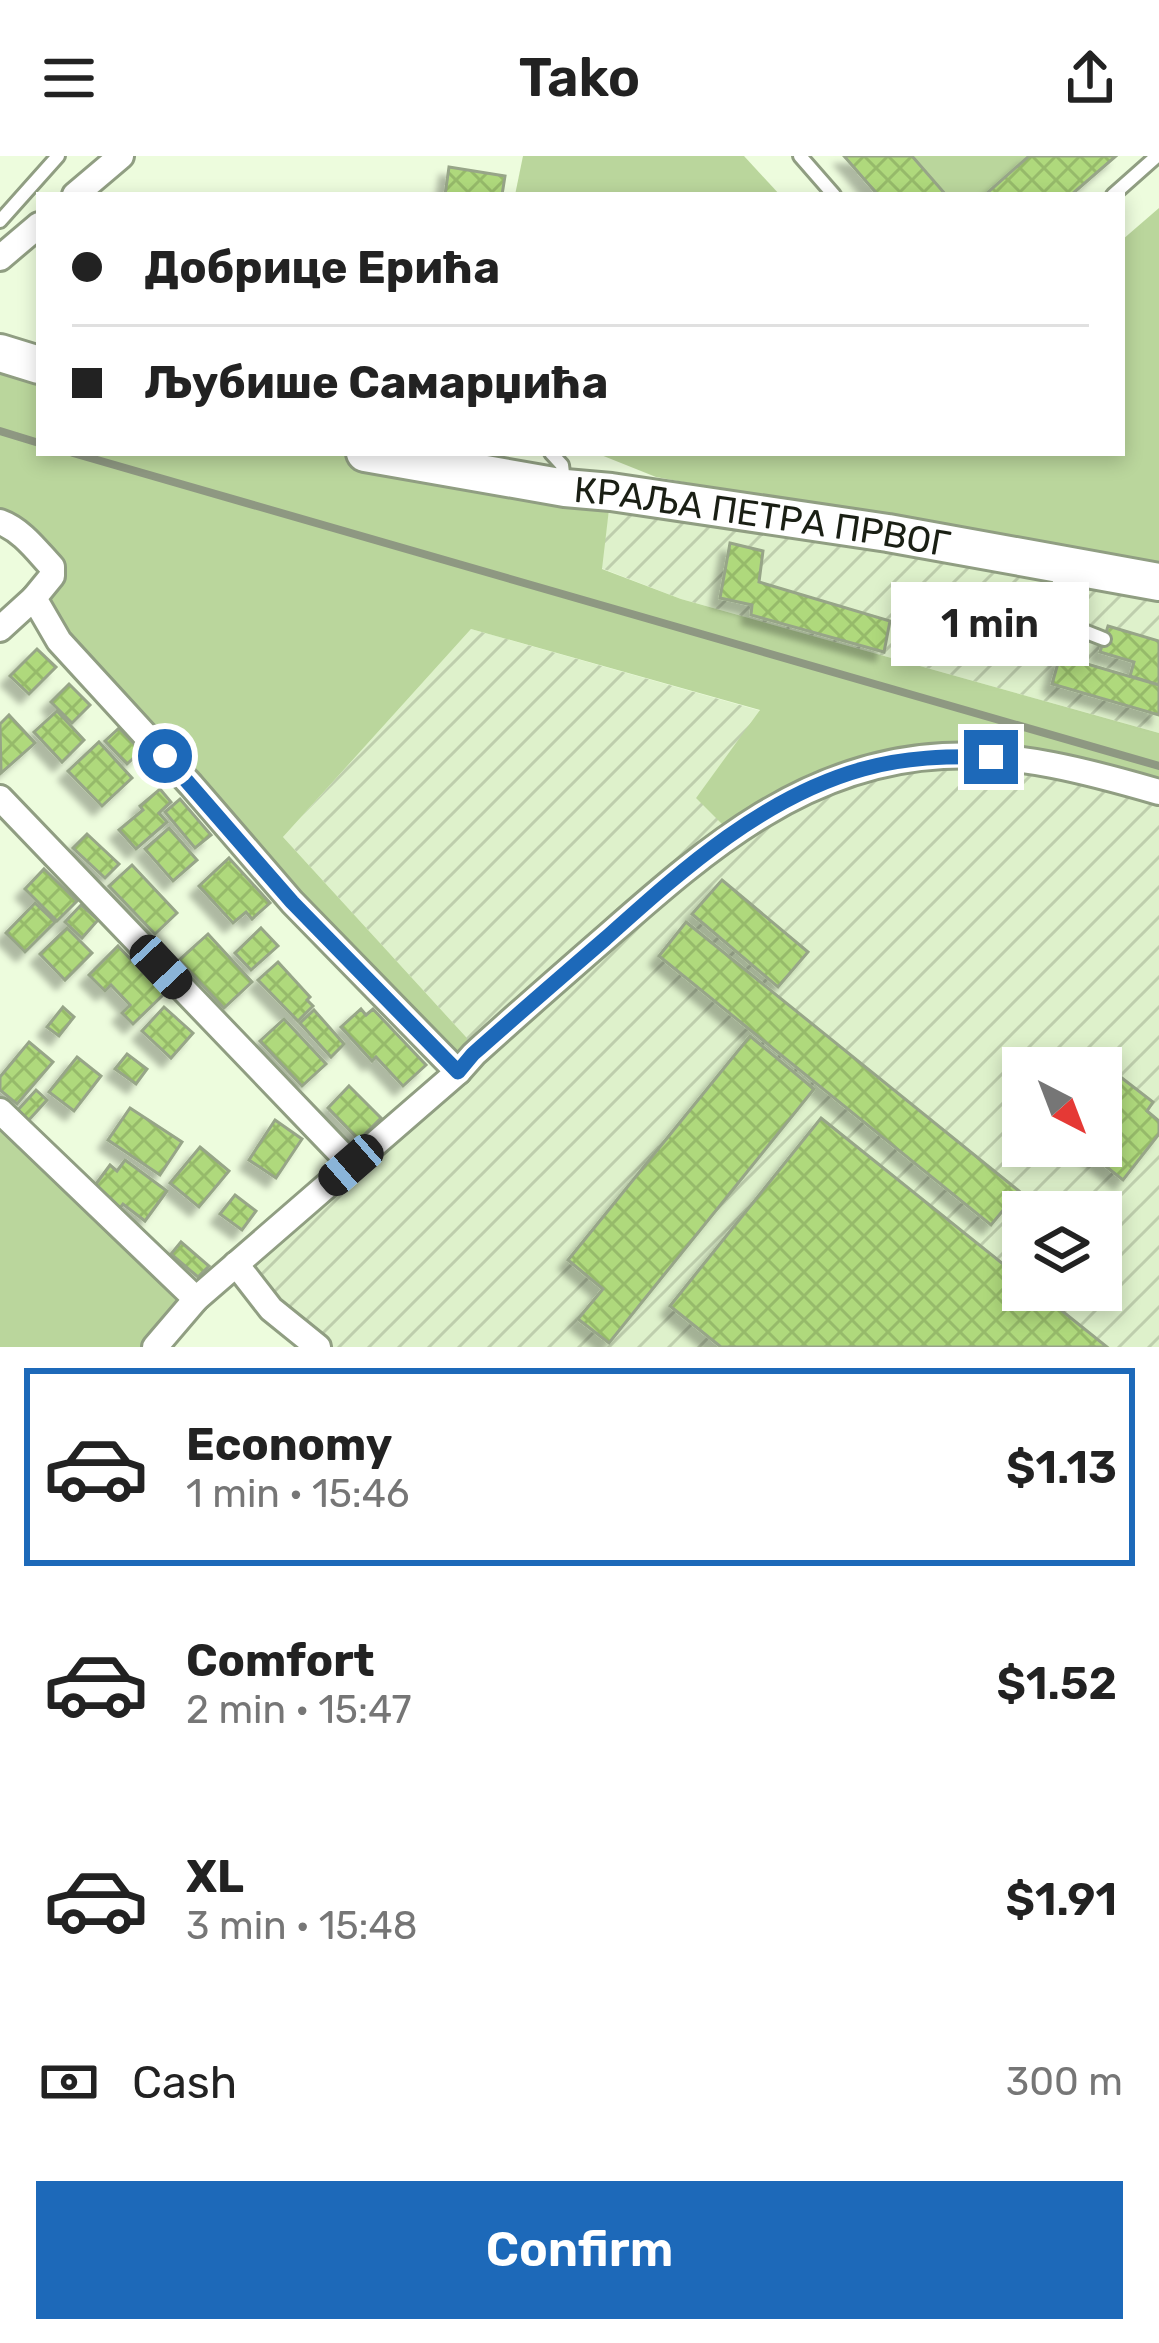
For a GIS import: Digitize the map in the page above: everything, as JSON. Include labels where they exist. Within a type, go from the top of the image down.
[{"type":"main road","points":[[0,353],[36,364]]},
{"type":"main road","name":"КРАЉА ПЕТРА ПРВОГ","points":[[382,456],[565,488],[889,533],[1159,582]]},
{"type":"street","points":[[79,192],[122,156]]},
{"type":"street","points":[[0,258],[36,228]]},
{"type":"street","points":[[0,522],[31,544],[52,567],[52,576],[34,598],[0,629]]},
{"type":"street","points":[[34,598],[59,641],[292,902],[458,1072]]},
{"type":"street","points":[[155,1347],[196,1299],[695,860],[770,810],[866,768],[942,756],[1050,764],[1159,792]]},
{"type":"street","points":[[0,798],[351,1165]]},
{"type":"street","points":[[0,1111],[196,1299]]},
{"type":"street","points":[[236,1264],[272,1309],[318,1347]]},
{"type":"lane","points":[[0,221],[58,156]]},
{"type":"lane","points":[[800,156],[831,192]]},
{"type":"lane","points":[[1117,192],[1157,156]]},
{"type":"lane","points":[[554,456],[562,465],[565,488]]},
{"type":"lane","points":[[1064,565],[1056,593],[1057,614],[1064,623],[1104,638]]},
{"type":"shaded area","points":[[523,156],[744,156],[777,192],[516,192]]},
{"type":"shaded area","points":[[844,156],[1116,156],[1074,192],[875,192]]},
{"type":"shaded area","points":[[1159,208],[1159,569],[656,477],[604,456],[1125,456],[1125,237]]},
{"type":"shaded area","points":[[0,359],[36,369],[36,456],[384,456],[611,492],[602,569],[681,599],[1159,733],[1159,792],[1050,764],[866,768],[732,834],[696,798],[760,710],[471,629],[283,837],[466,1037],[474,1054],[458,1072],[34,598],[52,576],[0,522]]},
{"type":"shaded area","points":[[611,492],[1159,582],[1159,733],[681,599],[601,568]]},
{"type":"shaded area","points":[[471,629],[761,711],[696,798],[770,810],[942,756],[1159,792],[1159,1347],[318,1347],[236,1264],[458,1073],[466,1037],[283,837]]},
{"type":"shaded area","points":[[0,1111],[196,1299],[155,1347],[0,1347]]},
{"type":"building","points":[[844,156],[912,156],[943,192],[875,192]]},
{"type":"building","points":[[1029,156],[1116,156],[1074,192],[988,192]]},
{"type":"building","points":[[449,167],[505,176],[502,192],[445,192]]},
{"type":"building","points":[[730,543],[763,551],[759,582],[890,621],[884,652],[751,615],[752,605],[720,598]]},
{"type":"building","points":[[1108,626],[1159,641],[1159,685],[1130,676],[1134,662],[1100,652]]},
{"type":"building","points":[[37,649],[56,667],[29,694],[10,676]]},
{"type":"building","points":[[1060,656],[1159,685],[1159,715],[1052,684]]},
{"type":"building","points":[[69,684],[90,705],[72,723],[51,702]]},
{"type":"building","points":[[57,711],[84,740],[62,762],[34,732]]},
{"type":"building","points":[[9,715],[35,743],[1,773],[0,724]]},
{"type":"building","points":[[119,728],[141,751],[127,764],[105,741]]},
{"type":"building","points":[[99,742],[132,778],[102,806],[68,771]]},
{"type":"building","points":[[160,789],[171,802],[159,813],[167,822],[136,849],[119,830]]},
{"type":"building","points":[[180,799],[211,835],[195,848],[165,812]]},
{"type":"building","points":[[169,828],[197,860],[173,881],[145,849]]},
{"type":"building","points":[[87,834],[119,864],[105,878],[73,848]]},
{"type":"building","points":[[229,858],[270,903],[252,919],[246,912],[233,923],[199,886]]},
{"type":"building","points":[[132,865],[177,913],[155,934],[109,886]]},
{"type":"building","points":[[44,869],[77,901],[57,921],[25,889]]},
{"type":"building","points":[[722,880],[808,952],[778,987],[692,914]]},
{"type":"building","points":[[35,903],[55,922],[25,952],[6,933]]},
{"type":"building","points":[[81,905],[98,920],[82,938],[65,922]]},
{"type":"building","points":[[686,922],[1019,1191],[1002,1191],[1002,1212],[991,1225],[659,956]]},
{"type":"building","points":[[67,928],[92,953],[65,980],[40,954]]},
{"type":"building","points":[[261,928],[278,946],[251,970],[235,953]]},
{"type":"building","points":[[208,934],[252,982],[224,1008],[179,960]]},
{"type":"building","points":[[118,946],[164,994],[133,1024],[122,1013],[130,1005],[111,985],[105,991],[89,975]]},
{"type":"building","points":[[278,962],[310,997],[307,1000],[313,1006],[298,1021],[258,980]]},
{"type":"building","points":[[63,1007],[74,1017],[59,1036],[47,1027]]},
{"type":"building","points":[[164,1007],[193,1033],[171,1058],[142,1031]]},
{"type":"building","points":[[361,1009],[366,1015],[373,1009],[426,1065],[403,1086],[341,1027]]},
{"type":"building","points":[[314,1010],[344,1044],[331,1057],[300,1023]]},
{"type":"building","points":[[284,1019],[326,1064],[302,1086],[260,1041]]},
{"type":"building","points":[[750,1036],[814,1089],[609,1343],[578,1319],[603,1289],[568,1260]]},
{"type":"building","points":[[29,1042],[53,1062],[17,1104],[0,1090],[0,1077]]},
{"type":"building","points":[[127,1054],[147,1069],[136,1084],[115,1069]]},
{"type":"building","points":[[77,1057],[101,1076],[74,1111],[49,1092]]},
{"type":"building","points":[[1122,1078],[1153,1102],[1147,1111],[1159,1121],[1159,1134],[1123,1180],[1107,1167],[1122,1167]]},
{"type":"building","points":[[349,1086],[381,1118],[359,1140],[328,1108]]},
{"type":"building","points":[[36,1090],[47,1100],[28,1121],[17,1111]]},
{"type":"building","points":[[130,1108],[182,1142],[160,1175],[108,1140]]},
{"type":"building","points":[[821,1118],[1002,1263],[1002,1311],[1062,1311],[1107,1347],[721,1347],[670,1306]]},
{"type":"building","points":[[275,1120],[302,1139],[276,1178],[249,1160]]},
{"type":"building","points":[[200,1147],[229,1171],[199,1207],[170,1183]]},
{"type":"building","points":[[125,1160],[167,1191],[145,1221],[93,1188],[110,1165],[117,1171]]},
{"type":"building","points":[[235,1195],[256,1211],[242,1230],[220,1214]]},
{"type":"building","points":[[181,1242],[209,1266],[198,1277],[171,1254]]},
{"type":"railway","points":[[0,431],[36,442]]},
{"type":"railway","points":[[83,456],[1159,766]]},
{"type":"route","points":[[165,756],[292,902],[458,1072],[695,860],[770,810],[866,768],[942,756],[991,757]]}]
